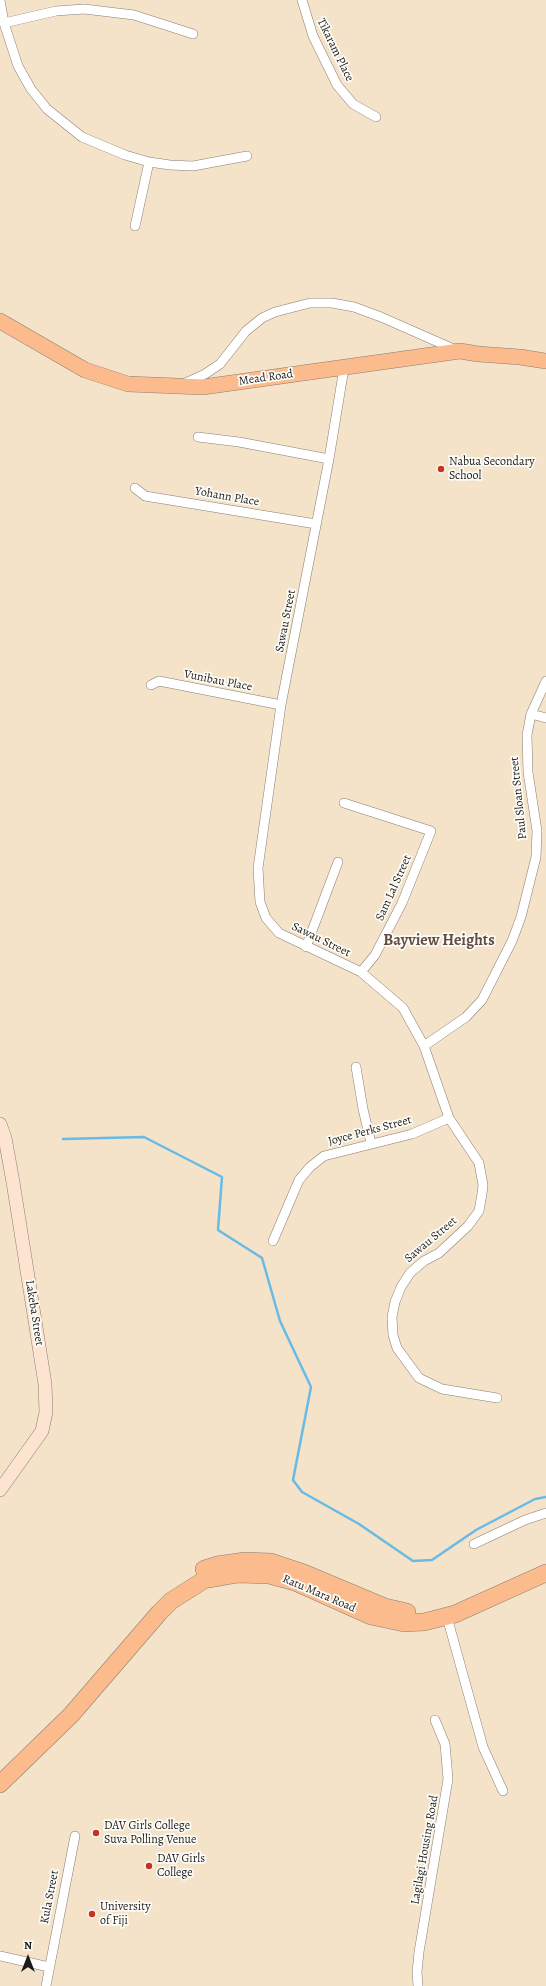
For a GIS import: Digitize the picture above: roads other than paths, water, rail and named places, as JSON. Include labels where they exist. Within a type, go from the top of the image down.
[{"type":"highway","name":"Ratu Mara Road","points":[[0,1770],[66,1705],[146,1612],[175,1584],[201,1570],[217,1565],[244,1561],[272,1562],[304,1573],[385,1607],[404,1612],[418,1613],[441,1608],[456,1602],[546,1561]]},
{"type":"highway","name":"Ratu Mara Road","points":[[0,1784],[71,1715],[171,1601],[204,1580],[238,1574],[268,1575],[295,1582],[353,1609],[387,1620],[404,1623],[424,1622],[447,1616],[546,1573]]},
{"type":"main road","name":"Mead Road","points":[[0,321],[85,370],[128,384],[203,387],[460,352],[520,356],[546,361]]},
{"type":"main road","name":"Lakeba Street","points":[[0,1124],[6,1138],[45,1384],[46,1412],[42,1431],[0,1490]]},
{"type":"street","points":[[0,0],[4,23],[18,66],[31,89],[47,109],[82,137],[104,148],[148,162],[193,166],[247,156]]},
{"type":"street","name":"Tikaram Place","points":[[302,0],[313,36],[337,85],[353,104],[376,117]]},
{"type":"street","points":[[4,23],[56,11],[84,9],[134,15],[193,34]]},
{"type":"street","points":[[135,226],[148,162]]},
{"type":"street","points":[[178,386],[205,374],[220,364],[246,331],[262,318],[281,310],[310,303],[332,303],[354,306],[460,352]]},
{"type":"street","name":"Sawau Street","points":[[344,368],[329,459],[281,705],[258,868],[260,902],[266,918],[280,933],[306,947],[361,972],[403,1008],[424,1046],[450,1118],[479,1163],[483,1184],[479,1211],[455,1239],[410,1273],[395,1302],[392,1317],[393,1334],[398,1348],[419,1378],[442,1389],[497,1398]]},
{"type":"street","points":[[198,437],[239,442],[329,459]]},
{"type":"street","name":"Yohann Place","points":[[135,488],[146,496],[316,524]]},
{"type":"street","name":"Vunibau Place","points":[[151,685],[159,681],[281,705]]},
{"type":"street","name":"Paul Sloan Street","points":[[424,1046],[466,1017],[482,1000],[512,941],[536,857],[537,831],[526,754],[531,714],[546,681]]},
{"type":"street","points":[[531,714],[546,718]]},
{"type":"street","name":"Sam Lal Street","points":[[344,803],[431,831],[402,903],[375,955],[361,972]]},
{"type":"street","points":[[306,947],[338,862]]},
{"type":"street","points":[[356,1067],[363,1109],[371,1143]]},
{"type":"street","name":"Joyce Perks Street","points":[[273,1241],[298,1180],[310,1167],[324,1156],[371,1143],[412,1134],[450,1118]]},
{"type":"street","points":[[474,1544],[525,1520],[546,1513]]},
{"type":"street","points":[[447,1616],[483,1747],[503,1791]]},
{"type":"street","name":"Lagilagi Housing Road","points":[[418,1986],[417,1972],[419,1952],[448,1779],[445,1744],[435,1720]]},
{"type":"street","name":"Kula Street","points":[[46,1986],[75,1836]]},
{"type":"street","points":[[0,1956],[49,1967]]},
{"type":"waterway","points":[[63,1139],[144,1137],[222,1177],[218,1230],[262,1258],[280,1321],[311,1387],[293,1480],[302,1492],[359,1524],[413,1561],[432,1560],[476,1530],[535,1499],[546,1497]]},
{"type":"place","name":"Nabua Secondary School","points":[[441,469]]},
{"type":"place","name":"DAV Girls College Suva Polling Venue","points":[[96,1833]]},
{"type":"place","name":"DAV Girls College","points":[[149,1866]]},
{"type":"place","name":"University of Fiji","points":[[92,1914]]},
{"type":"district","name":"Bayview Heights","points":[[439,941]]}]
